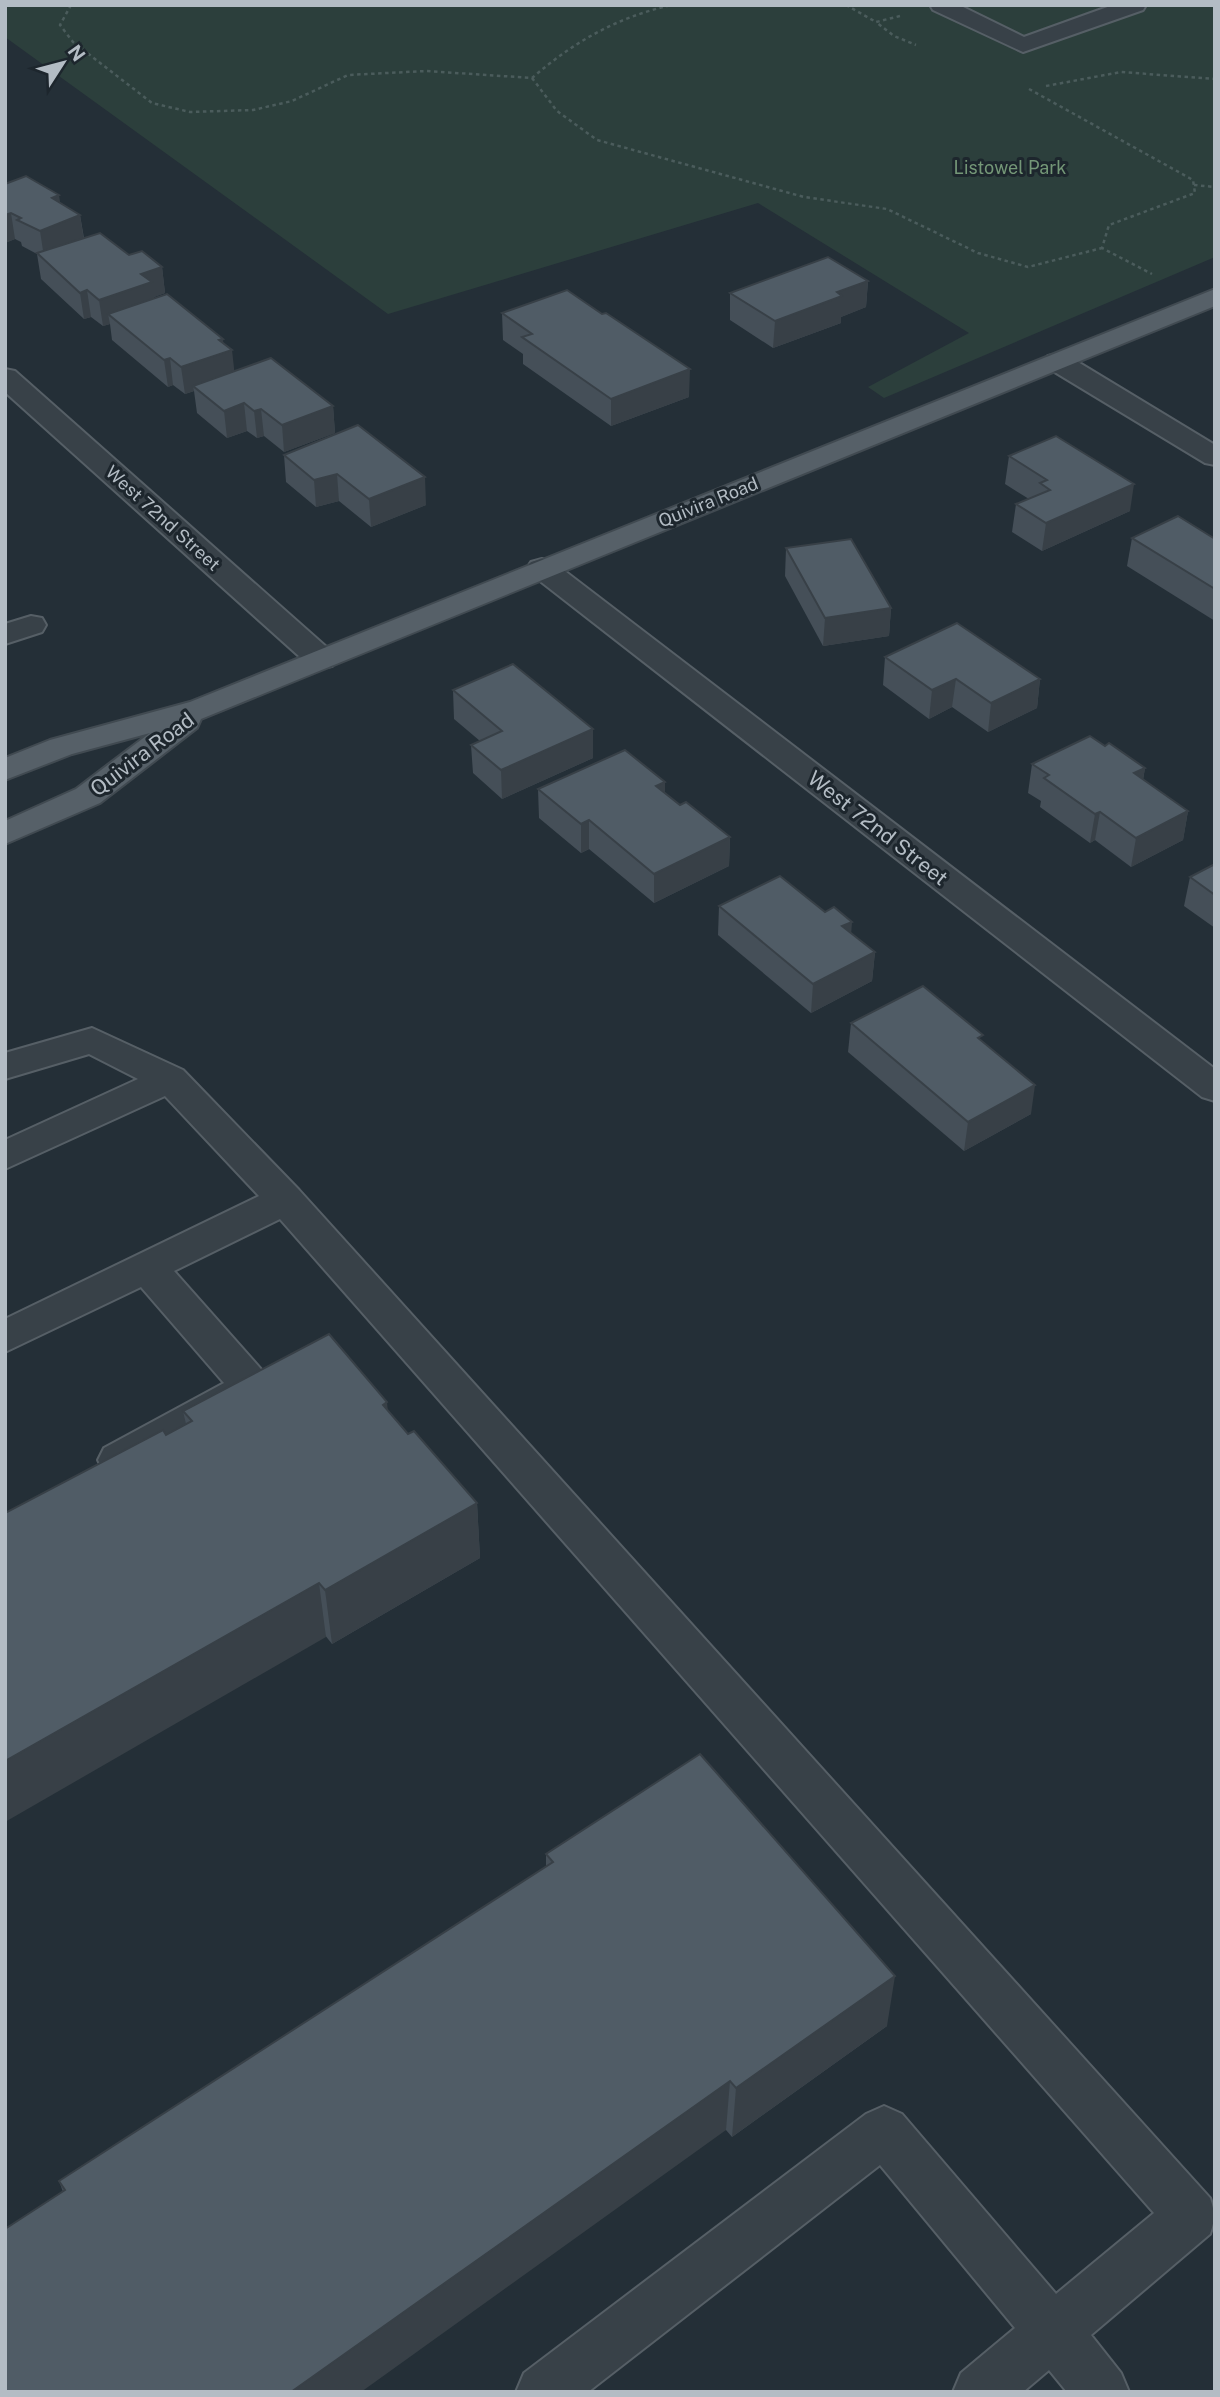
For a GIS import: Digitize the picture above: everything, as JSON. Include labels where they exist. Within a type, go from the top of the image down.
[{"type":"main road","name":"Quivira Road","points":[[5,770],[61,747],[201,709],[541,568],[1215,298]]},
{"type":"main road","name":"Quivira Road","points":[[5,834],[88,796],[201,709]]},
{"type":"street","points":[[941,5],[1023,45],[1135,5]]},
{"type":"street","points":[[1058,362],[1215,457]]},
{"type":"street","name":"West 72nd Street","points":[[5,377],[321,659]]},
{"type":"street","name":"West 72nd Street","points":[[541,568],[1215,1088]]},
{"type":"street","points":[[5,1066],[92,1040],[170,1079],[285,1200],[1191,2216],[980,2392]]},
{"type":"street","points":[[5,1156],[170,1079]]},
{"type":"street","points":[[5,1336],[285,1200]]},
{"type":"street","points":[[87,1477],[252,1387],[147,1267]]},
{"type":"street","points":[[543,2392],[884,2131],[1102,2392]]},
{"type":"path","points":[[71,5],[60,25],[73,42],[152,103],[190,112],[266,107],[292,101],[348,75],[426,71],[532,78],[571,43],[625,15],[671,5]]},
{"type":"path","points":[[846,5],[876,22]]},
{"type":"path","points":[[532,78],[557,111],[597,140],[804,197],[887,209],[978,253],[1028,267],[1102,247],[1158,277]]},
{"type":"path","points":[[1029,89],[1194,180],[1195,193],[1109,225],[1102,247]]},
{"type":"path","points":[[1195,185],[1215,187]]},
{"type":"green space","name":"Listowel Park","points":[[5,5],[1215,5],[1215,257],[884,398],[868,387],[969,333],[758,203],[388,314],[5,37]]},
{"type":"building","points":[[26,176],[59,195],[52,198],[80,215],[40,231],[17,220],[21,218],[11,213],[5,215],[5,184]]},
{"type":"building","points":[[100,233],[129,255],[142,251],[162,267],[141,274],[152,282],[99,300],[87,290],[80,293],[37,253]]},
{"type":"building","points":[[828,257],[868,281],[837,292],[842,296],[775,321],[730,293]]},
{"type":"building","points":[[567,290],[690,369],[611,399],[522,337],[532,334],[502,313]]},
{"type":"building","points":[[167,294],[223,339],[219,340],[232,350],[181,367],[170,358],[164,360],[108,314]]},
{"type":"building","points":[[271,358],[333,406],[282,425],[261,409],[254,411],[244,403],[224,411],[193,386]]},
{"type":"building","points":[[358,425],[425,477],[369,499],[337,474],[314,480],[284,455]]},
{"type":"building","points":[[1056,436],[1134,484],[1046,523],[1016,504],[1050,490],[1040,483],[1047,480],[1009,456]]},
{"type":"building","points":[[1178,516],[1215,539],[1215,589],[1132,538]]},
{"type":"building","points":[[851,539],[891,608],[825,618],[786,548]]},
{"type":"building","points":[[957,623],[1040,679],[991,703],[956,679],[932,690],[885,657]]},
{"type":"building","points":[[513,664],[593,729],[501,770],[471,745],[502,731],[453,690]]},
{"type":"building","points":[[1090,736],[1105,746],[1109,743],[1145,768],[1134,773],[1188,811],[1136,838],[1100,812],[1095,814],[1044,778],[1049,775],[1032,764]]},
{"type":"building","points":[[625,750],[665,782],[656,786],[680,805],[686,802],[730,837],[654,874],[589,820],[581,824],[538,789]]},
{"type":"building","points":[[1215,864],[1215,895],[1190,877]]},
{"type":"building","points":[[780,876],[825,912],[834,907],[852,922],[842,926],[875,952],[813,984],[719,906]]},
{"type":"building","points":[[923,986],[983,1035],[978,1038],[1035,1085],[968,1122],[851,1023]]},
{"type":"building","points":[[329,1334],[387,1402],[383,1405],[408,1434],[414,1431],[477,1503],[325,1590],[319,1583],[5,1761],[5,1513],[163,1430],[166,1435],[192,1421],[183,1411]]},
{"type":"building","points":[[700,1754],[895,1976],[736,2088],[730,2081],[291,2392],[5,2392],[5,2229],[65,2190],[59,2181],[553,1862],[546,1854]]}]
